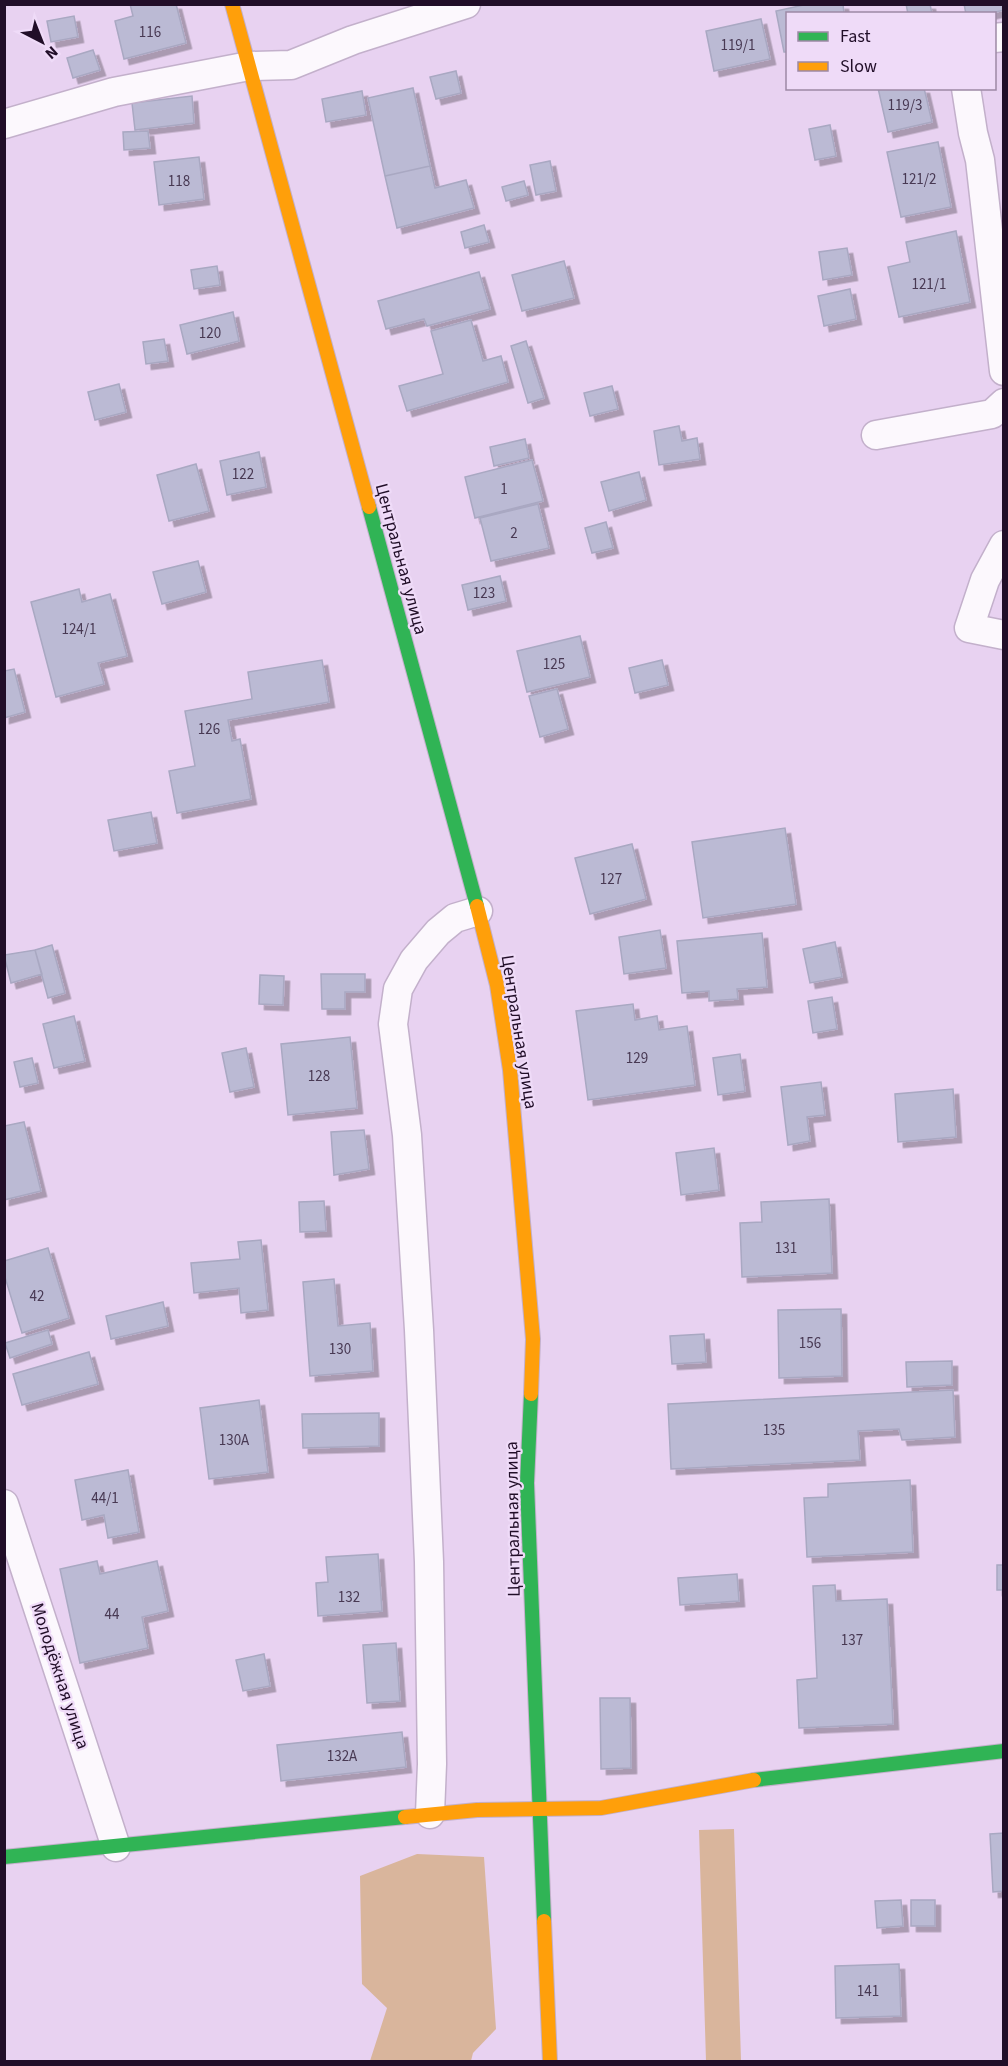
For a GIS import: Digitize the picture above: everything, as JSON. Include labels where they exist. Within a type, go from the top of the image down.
[{"type":"street","name":"Центральная улица","points":[[232,4],[497,985],[510,1070],[533,1339],[527,1483],[550,2061]]},
{"type":"street","points":[[4,124],[114,92],[249,66],[291,65],[353,40],[466,4]]},
{"type":"street","points":[[966,90],[980,160],[1004,371]]},
{"type":"street","points":[[876,435],[992,414],[1004,403]]},
{"type":"street","points":[[1004,545],[985,580],[969,628],[1004,635]]},
{"type":"street","points":[[430,1814],[432,1764],[429,1562],[419,1329],[407,1135],[393,1024],[398,989],[414,960],[438,932],[455,918],[478,911]]},
{"type":"street","name":"Молодёжная улица","points":[[4,1504],[116,1847]]},
{"type":"street","points":[[4,1857],[477,1810],[601,1808],[741,1782],[1004,1751]]},
{"type":"shaded area","points":[[734,1829],[741,2061],[706,2061],[699,1830]]},
{"type":"shaded area","points":[[417,1854],[484,1857],[496,2029],[473,2053],[471,2061],[370,2061],[387,2008],[362,1984],[360,1876]]},
{"type":"building","points":[[130,4],[176,4],[186,43],[124,59],[115,21],[133,16]]},
{"type":"building","points":[[808,4],[843,4],[844,12],[786,12],[786,52],[784,52],[776,11]]},
{"type":"building","points":[[906,4],[930,4],[932,12],[908,12]]},
{"type":"building","points":[[964,4],[1004,4],[1004,10],[996,12],[966,12]]},
{"type":"building","points":[[74,16],[78,37],[51,42],[47,21]]},
{"type":"building","points":[[761,19],[770,59],[714,71],[706,31]]},
{"type":"building","points":[[93,50],[100,70],[73,78],[67,58]]},
{"type":"building","points":[[456,71],[461,93],[436,99],[430,77]]},
{"type":"building","points":[[413,88],[430,166],[385,176],[368,98]]},
{"type":"building","points":[[878,90],[924,90],[932,122],[888,132]]},
{"type":"building","points":[[362,91],[366,115],[326,122],[322,99]]},
{"type":"building","points":[[192,96],[194,123],[135,130],[132,103]]},
{"type":"building","points":[[830,125],[836,156],[815,160],[809,129]]},
{"type":"building","points":[[148,131],[150,148],[124,150],[123,132]]},
{"type":"building","points":[[938,142],[951,207],[901,217],[887,152]]},
{"type":"building","points":[[199,157],[204,199],[159,205],[154,162]]},
{"type":"building","points":[[550,161],[556,191],[536,195],[530,165]]},
{"type":"building","points":[[430,166],[435,188],[466,180],[474,208],[397,228],[385,176]]},
{"type":"building","points":[[524,181],[528,195],[506,201],[502,187]]},
{"type":"building","points":[[484,225],[489,242],[465,248],[461,232]]},
{"type":"building","points":[[956,231],[970,302],[899,317],[888,267],[910,262],[906,242]]},
{"type":"building","points":[[847,248],[852,275],[823,280],[819,252]]},
{"type":"building","points":[[564,261],[574,298],[522,311],[512,275]]},
{"type":"building","points":[[217,266],[220,285],[194,289],[191,270]]},
{"type":"building","points":[[479,272],[490,309],[427,326],[424,319],[386,329],[378,301]]},
{"type":"building","points":[[850,289],[856,319],[824,326],[818,296]]},
{"type":"building","points":[[233,312],[239,341],[187,354],[180,325]]},
{"type":"building","points":[[471,320],[483,361],[501,356],[508,382],[407,411],[399,386],[443,374],[431,331]]},
{"type":"building","points":[[164,339],[168,361],[146,364],[143,342]]},
{"type":"building","points":[[526,341],[544,398],[528,403],[511,346]]},
{"type":"building","points":[[119,384],[126,412],[95,420],[88,392]]},
{"type":"building","points":[[612,386],[618,409],[590,416],[584,393]]},
{"type":"building","points":[[679,426],[682,441],[697,438],[700,459],[659,465],[654,431]]},
{"type":"building","points":[[525,439],[529,458],[494,466],[490,447]]},
{"type":"building","points":[[259,452],[266,487],[227,495],[220,461]]},
{"type":"building","points":[[532,460],[543,501],[475,518],[465,477]]},
{"type":"building","points":[[196,464],[209,511],[169,521],[157,475]]},
{"type":"building","points":[[639,472],[646,500],[609,511],[601,482]]},
{"type":"building","points":[[538,504],[549,548],[491,561],[480,518]]},
{"type":"building","points":[[606,522],[613,548],[592,553],[585,528]]},
{"type":"building","points":[[198,561],[206,592],[162,604],[153,572]]},
{"type":"building","points":[[500,576],[506,601],[468,610],[462,585]]},
{"type":"building","points":[[79,589],[82,602],[110,594],[127,656],[98,663],[104,684],[56,697],[31,602]]},
{"type":"building","points":[[580,636],[590,677],[527,692],[517,651]]},
{"type":"building","points":[[322,660],[329,702],[228,720],[232,741],[240,739],[251,799],[177,813],[169,771],[195,766],[185,711],[252,699],[248,672]]},
{"type":"building","points":[[662,660],[668,685],[635,693],[629,668]]},
{"type":"building","points":[[14,669],[25,712],[4,718],[4,671]]},
{"type":"building","points":[[557,689],[568,729],[540,737],[529,696]]},
{"type":"building","points":[[151,812],[157,843],[114,851],[108,820]]},
{"type":"building","points":[[785,828],[796,904],[703,918],[692,842]]},
{"type":"building","points":[[632,844],[646,899],[590,914],[575,858]]},
{"type":"building","points":[[660,930],[666,968],[624,974],[619,937]]},
{"type":"building","points":[[762,933],[767,987],[737,989],[738,999],[709,1001],[709,991],[682,993],[677,941]]},
{"type":"building","points":[[835,942],[842,977],[810,983],[803,949]]},
{"type":"building","points":[[52,945],[65,993],[48,998],[35,950]]},
{"type":"building","points":[[35,950],[42,974],[11,983],[4,955]]},
{"type":"building","points":[[321,974],[365,974],[365,992],[345,992],[345,1009],[322,1009]]},
{"type":"building","points":[[260,975],[284,976],[283,1005],[259,1004]]},
{"type":"building","points":[[832,997],[837,1029],[813,1033],[808,1001]]},
{"type":"building","points":[[633,1004],[635,1020],[657,1016],[659,1030],[687,1026],[695,1085],[588,1100],[576,1011]]},
{"type":"building","points":[[74,1016],[85,1061],[54,1068],[43,1024]]},
{"type":"building","points":[[350,1037],[357,1108],[288,1115],[281,1044]]},
{"type":"building","points":[[246,1048],[254,1087],[230,1092],[222,1053]]},
{"type":"building","points":[[740,1054],[745,1091],[718,1095],[713,1058]]},
{"type":"building","points":[[32,1058],[38,1083],[20,1087],[14,1062]]},
{"type":"building","points":[[821,1082],[825,1115],[807,1117],[810,1141],[788,1145],[781,1087]]},
{"type":"building","points":[[953,1089],[956,1137],[898,1142],[895,1094]]},
{"type":"building","points":[[24,1122],[41,1191],[4,1200],[4,1126]]},
{"type":"building","points":[[364,1130],[369,1169],[334,1175],[331,1132]]},
{"type":"building","points":[[714,1148],[719,1190],[681,1195],[676,1153]]},
{"type":"building","points":[[829,1199],[832,1273],[742,1277],[740,1223],[762,1222],[761,1202]]},
{"type":"building","points":[[324,1201],[326,1231],[300,1232],[299,1202]]},
{"type":"building","points":[[261,1240],[268,1310],[241,1313],[239,1288],[194,1293],[191,1263],[240,1259],[238,1242]]},
{"type":"building","points":[[48,1248],[69,1318],[22,1333],[4,1274],[4,1261]]},
{"type":"building","points":[[334,1279],[338,1326],[370,1323],[373,1371],[310,1376],[303,1282]]},
{"type":"building","points":[[163,1302],[168,1326],[111,1339],[106,1316]]},
{"type":"building","points":[[841,1309],[842,1376],[779,1378],[778,1310]]},
{"type":"building","points":[[48,1330],[52,1344],[10,1358],[5,1343]]},
{"type":"building","points":[[704,1334],[706,1362],[672,1364],[670,1336]]},
{"type":"building","points":[[89,1352],[98,1384],[22,1405],[13,1374]]},
{"type":"building","points":[[952,1361],[952,1385],[907,1387],[906,1362]]},
{"type":"building","points":[[953,1390],[955,1437],[902,1440],[899,1429],[858,1431],[860,1460],[671,1469],[668,1404]]},
{"type":"building","points":[[259,1400],[268,1472],[209,1479],[200,1408]]},
{"type":"building","points":[[379,1413],[379,1446],[303,1448],[302,1414]]},
{"type":"building","points":[[128,1470],[139,1532],[108,1538],[104,1515],[82,1520],[75,1480]]},
{"type":"building","points":[[910,1480],[913,1552],[807,1557],[804,1498],[828,1497],[828,1484]]},
{"type":"building","points":[[378,1554],[382,1611],[318,1616],[316,1583],[328,1582],[326,1557]]},
{"type":"building","points":[[97,1561],[100,1574],[157,1561],[168,1611],[142,1617],[148,1648],[80,1663],[60,1569]]},
{"type":"building","points":[[997,1565],[1004,1565],[1004,1590],[997,1590]]},
{"type":"building","points":[[737,1574],[739,1601],[680,1605],[678,1578]]},
{"type":"building","points":[[835,1585],[836,1601],[887,1599],[893,1724],[799,1728],[797,1680],[817,1678],[813,1586]]},
{"type":"building","points":[[396,1643],[400,1701],[367,1703],[363,1645]]},
{"type":"building","points":[[264,1654],[270,1686],[243,1691],[236,1660]]},
{"type":"building","points":[[600,1698],[630,1698],[631,1768],[601,1769]]},
{"type":"building","points":[[402,1732],[406,1767],[281,1781],[277,1745]]},
{"type":"building","points":[[1004,1833],[1004,1891],[993,1892],[990,1834]]},
{"type":"building","points":[[901,1900],[903,1926],[877,1928],[875,1901]]},
{"type":"building","points":[[911,1900],[935,1900],[935,1926],[911,1926]]},
{"type":"building","points":[[899,1964],[901,2016],[836,2018],[835,1966]]},
{"type":"traffic: fast","points":[[369,507],[477,906]]},
{"type":"traffic: fast","points":[[531,1394],[527,1483],[544,1921]]},
{"type":"traffic: fast","points":[[754,1780],[1004,1751]]},
{"type":"traffic: fast","points":[[4,1857],[405,1817]]},
{"type":"traffic: slow","points":[[232,4],[369,507]]},
{"type":"traffic: slow","points":[[477,906],[497,985],[510,1070],[533,1339],[531,1394]]},
{"type":"traffic: slow","points":[[405,1817],[477,1810],[601,1808],[754,1780]]},
{"type":"traffic: slow","points":[[544,1921],[550,2062]]}]
